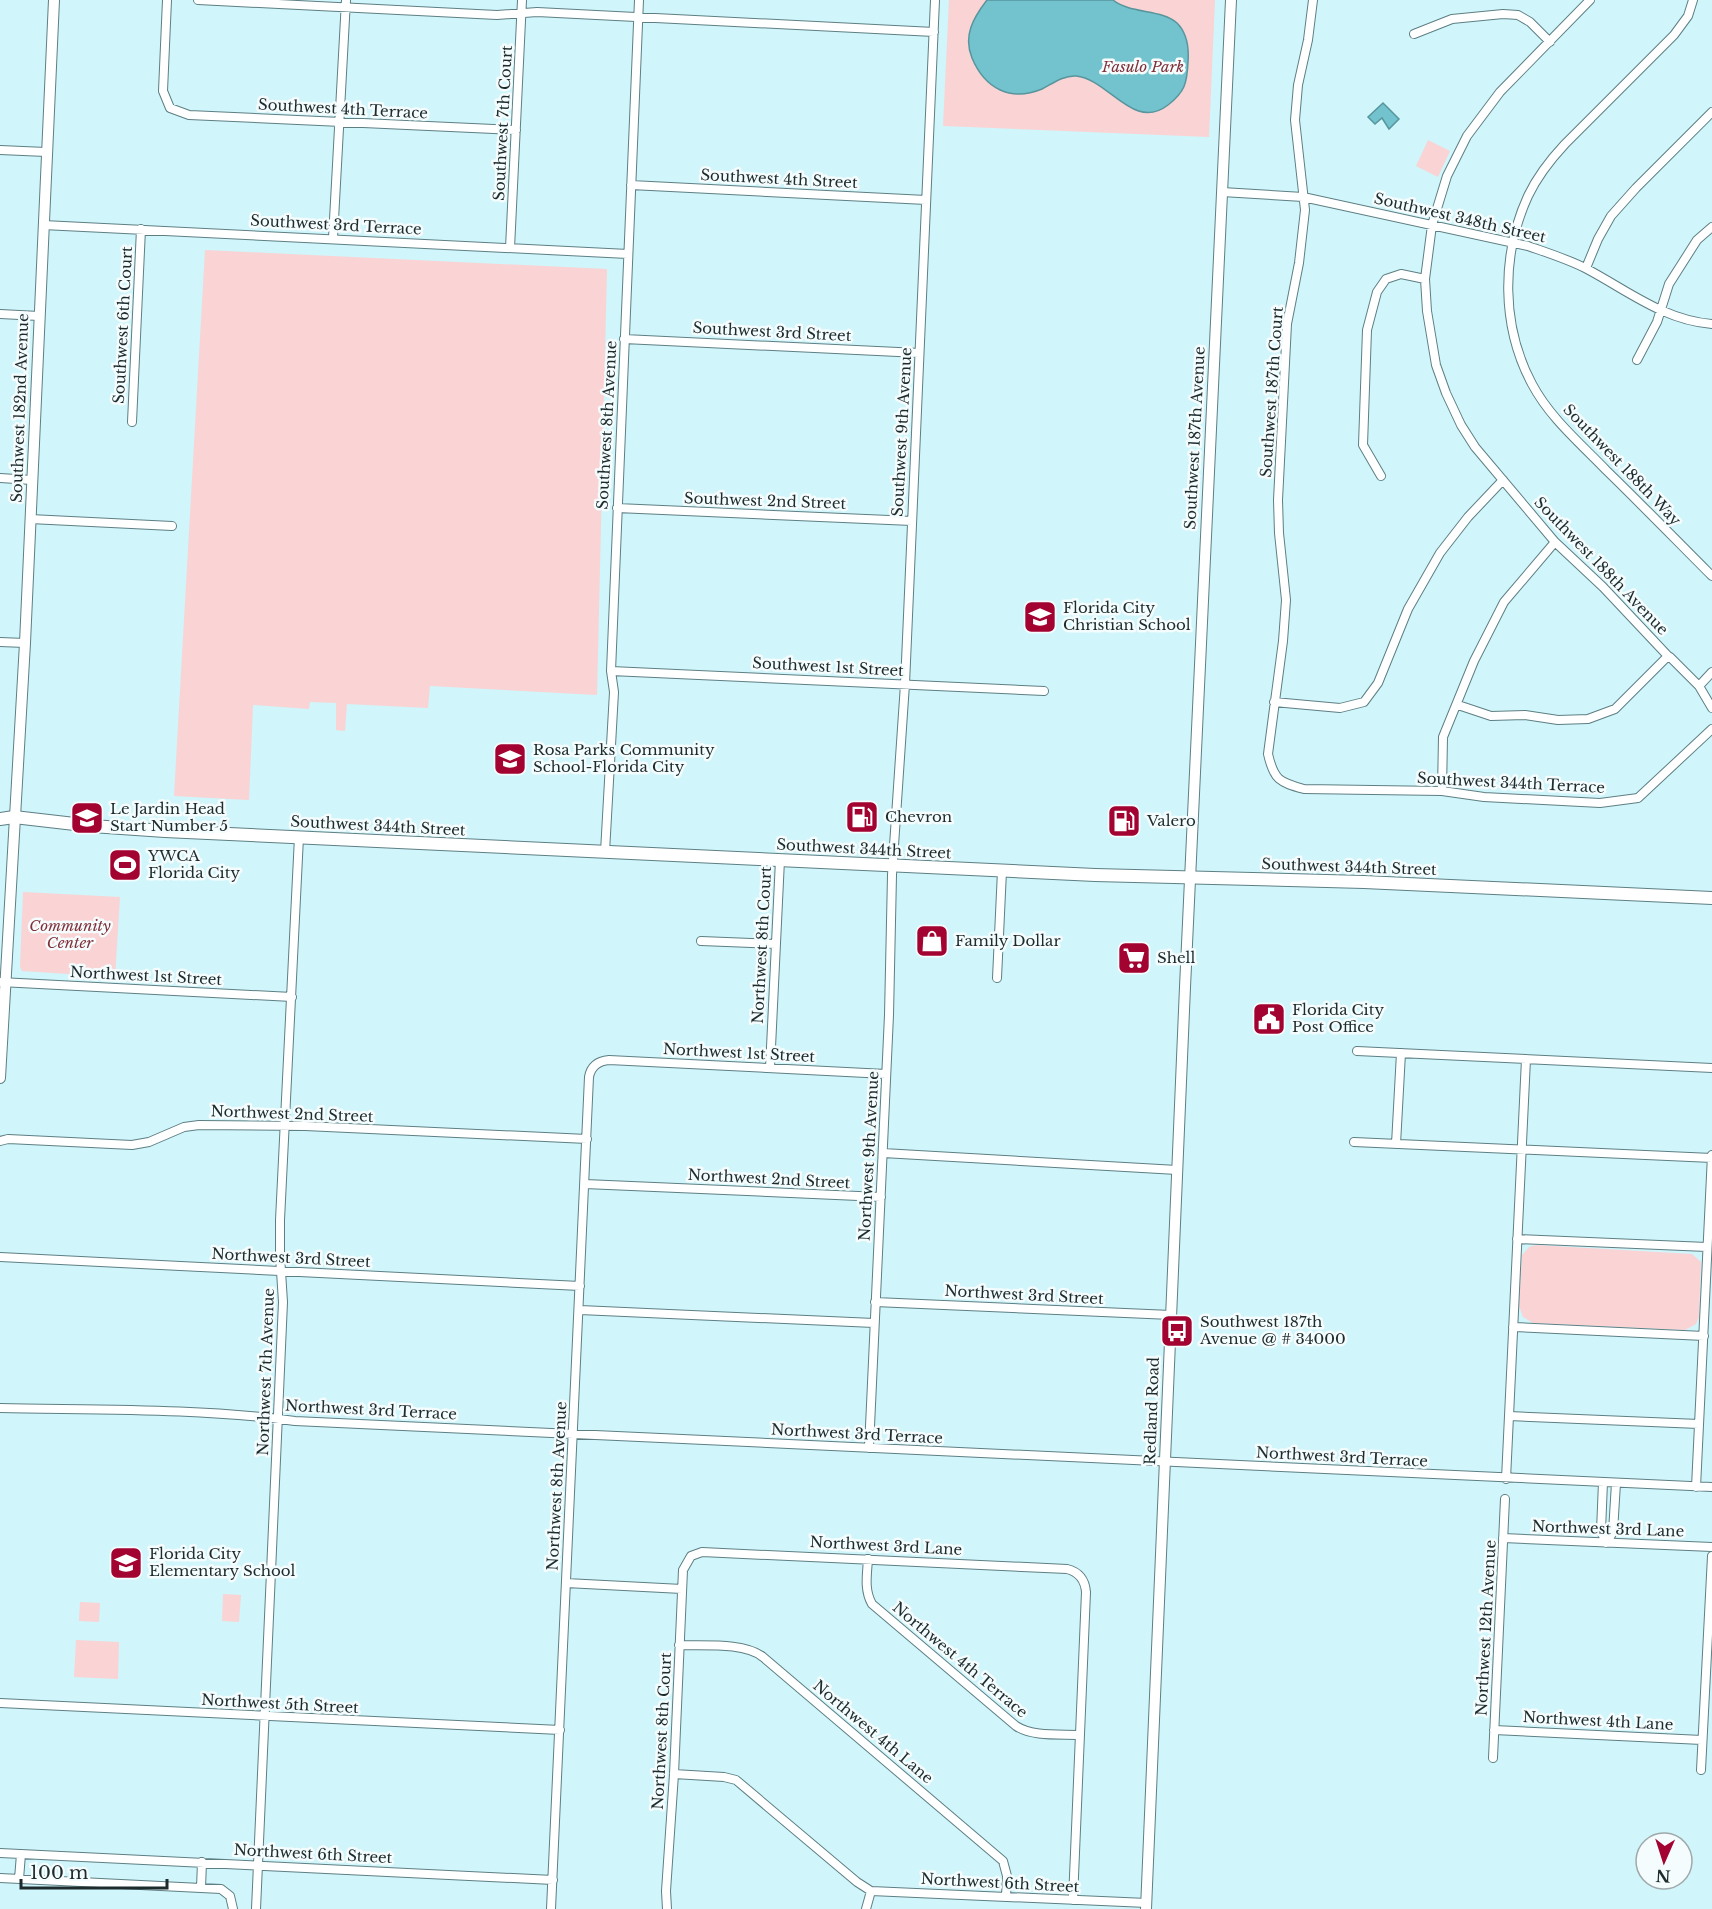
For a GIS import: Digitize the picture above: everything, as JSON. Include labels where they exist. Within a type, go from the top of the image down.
[{"type":"main road","name":"Southwest 344th Street","points":[[0,808],[14,817]]},
{"type":"main road","name":"Southwest 344th Street","points":[[0,819],[14,817],[117,828],[1002,871],[1364,882],[1712,898]]},
{"type":"street","name":"Southwest 182nd Avenue","points":[[0,1078],[3,982],[25,643],[54,0]]},
{"type":"street","name":"Southwest 4th Terrace","points":[[167,0],[163,91],[170,108],[189,115],[516,130]]},
{"type":"street","points":[[198,0],[346,3],[496,15],[537,12],[934,32]]},
{"type":"street","name":"Southwest 7th Court","points":[[510,248],[522,0]]},
{"type":"street","name":"Southwest 8th Avenue","points":[[605,852],[614,692],[611,671],[639,0]]},
{"type":"street","name":"Southwest 9th Avenue","points":[[893,865],[905,684],[935,0]]},
{"type":"street","name":"Southwest 187th Avenue","points":[[1190,878],[1231,0]]},
{"type":"street","name":"Southwest 187th Court","points":[[1282,783],[1272,771],[1268,754],[1286,600],[1278,500],[1287,324],[1304,223],[1295,120],[1298,85],[1308,40],[1313,0]]},
{"type":"street","name":"Southwest 188th Avenue","points":[[1590,0],[1500,92],[1467,136],[1447,176],[1432,225],[1425,279],[1431,340],[1446,393],[1474,447],[1556,542],[1699,686],[1712,708]]},
{"type":"street","name":"Southwest 188th Way","points":[[1693,0],[1688,16],[1674,35],[1550,161],[1529,194],[1512,242],[1508,278],[1509,310],[1513,333],[1532,385],[1556,418],[1712,576]]},
{"type":"street","points":[[333,238],[346,3]]},
{"type":"street","points":[[1414,34],[1452,19],[1503,14],[1518,15],[1530,22],[1550,42]]},
{"type":"street","points":[[1586,268],[1611,216],[1712,112]]},
{"type":"street","points":[[0,150],[46,152]]},
{"type":"street","name":"Southwest 4th Street","points":[[631,185],[926,200]]},
{"type":"street","name":"Southwest 348th Street","points":[[1222,192],[1303,197],[1512,242],[1562,257],[1586,268],[1661,312],[1683,320],[1712,324]]},
{"type":"street","name":"Southwest 3rd Terrace","points":[[43,225],[628,254]]},
{"type":"street","points":[[1637,360],[1661,312],[1669,284],[1697,240],[1712,227]]},
{"type":"street","name":"Southwest 6th Court","points":[[132,422],[141,229]]},
{"type":"street","points":[[1381,476],[1363,445],[1367,330],[1377,292],[1386,279],[1401,274],[1425,279]]},
{"type":"street","points":[[0,314],[39,316]]},
{"type":"street","name":"Southwest 3rd Street","points":[[624,339],[920,353]]},
{"type":"street","points":[[0,478],[32,480]]},
{"type":"street","points":[[1274,702],[1340,708],[1364,702],[1378,683],[1408,609],[1440,553],[1468,517],[1503,480]]},
{"type":"street","name":"Southwest 2nd Street","points":[[617,508],[912,521]]},
{"type":"street","points":[[30,519],[172,526]]},
{"type":"street","points":[[1442,791],[1443,737],[1458,705],[1474,661],[1504,602],[1556,542]]},
{"type":"street","points":[[0,642],[25,643]]},
{"type":"street","points":[[1458,705],[1491,716],[1526,715],[1558,720],[1588,718],[1615,709],[1668,656]]},
{"type":"street","name":"Southwest 1st Street","points":[[611,671],[1044,691]]},
{"type":"street","points":[[1699,686],[1712,672]]},
{"type":"street","name":"Southwest 344th Terrace","points":[[1282,783],[1304,789],[1442,791],[1484,797],[1600,803],[1638,798],[1712,729]]},
{"type":"street","name":"Northwest 7th Avenue","points":[[256,1909],[284,1302],[280,1238],[299,837]]},
{"type":"street","name":"Northwest 8th Court","points":[[770,1068],[780,860]]},
{"type":"street","name":"Northwest 9th Avenue","points":[[869,1448],[883,1153],[893,865]]},
{"type":"street","points":[[997,978],[1002,871]]},
{"type":"street","name":"Redland Road","points":[[1146,1906],[1190,878]]},
{"type":"street","points":[[701,941],[776,944]]},
{"type":"street","name":"Northwest 1st Street","points":[[3,982],[292,997]]},
{"type":"street","points":[[1358,1051],[1712,1068]]},
{"type":"street","points":[[1396,1144],[1401,1053]]},
{"type":"street","points":[[1506,1479],[1526,1059]]},
{"type":"street","name":"Northwest 1st Street","points":[[593,1066],[603,1060],[609,1060],[886,1074]]},
{"type":"street","name":"Northwest 8th Avenue","points":[[551,1909],[589,1077],[593,1066]]},
{"type":"street","name":"Northwest 2nd Street","points":[[0,1141],[8,1139],[132,1145],[149,1142],[184,1127],[199,1125],[587,1139]]},
{"type":"street","points":[[1354,1142],[1712,1156],[1696,1487]]},
{"type":"street","points":[[883,1153],[1177,1170]]},
{"type":"street","name":"Northwest 2nd Street","points":[[585,1184],[881,1197]]},
{"type":"street","points":[[1517,1239],[1707,1248]]},
{"type":"street","name":"Northwest 3rd Street","points":[[0,1257],[580,1286]]},
{"type":"street","name":"Northwest 3rd Street","points":[[875,1302],[1171,1315]]},
{"type":"street","points":[[580,1310],[874,1323]]},
{"type":"street","points":[[1513,1327],[1704,1336]]},
{"type":"street","name":"Northwest 3rd Terrace","points":[[0,1408],[136,1411],[1712,1488]]},
{"type":"street","points":[[1509,1416],[1699,1424]]},
{"type":"street","points":[[1603,1482],[1601,1531],[1606,1543]]},
{"type":"street","points":[[1606,1543],[1613,1532],[1616,1483]]},
{"type":"street","name":"Northwest 12th Avenue","points":[[1493,1758],[1505,1499]]},
{"type":"street","name":"Northwest 3rd Lane","points":[[1503,1538],[1712,1547]]},
{"type":"street","name":"Northwest 3rd Lane","points":[[691,1556],[707,1552],[867,1558],[1074,1571],[1086,1585],[1080,1735]]},
{"type":"street","name":"Northwest 8th Court","points":[[667,1909],[666,1891],[674,1774],[683,1570],[691,1556]]},
{"type":"street","points":[[1701,1770],[1712,1556]]},
{"type":"street","name":"Northwest 4th Terrace","points":[[867,1558],[866,1587],[867,1596],[872,1604],[1016,1726],[1021,1730],[1037,1733],[1080,1735]]},
{"type":"street","points":[[566,1583],[682,1589]]},
{"type":"street","name":"Northwest 4th Lane","points":[[679,1645],[740,1648],[754,1650],[764,1657],[1003,1861],[1007,1876],[1006,1897]]},
{"type":"street","name":"Northwest 5th Street","points":[[0,1703],[560,1730]]},
{"type":"street","name":"Northwest 4th Lane","points":[[1494,1730],[1701,1740]]},
{"type":"street","points":[[1073,1900],[1080,1735]]},
{"type":"street","points":[[674,1774],[724,1776],[736,1780],[857,1882],[872,1891],[866,1909]]},
{"type":"street","name":"Northwest 6th Street","points":[[0,1853],[553,1880]]},
{"type":"street","points":[[19,1879],[21,1854]]},
{"type":"street","points":[[201,1888],[202,1862]]},
{"type":"street","points":[[0,1878],[225,1891],[232,1899],[233,1909]]},
{"type":"street","name":"Northwest 6th Street","points":[[872,1891],[1073,1900],[1146,1906]]},
{"type":"green space","name":"Fasulo Park","points":[[949,0],[1215,0],[1209,137],[943,126]]},
{"type":"green space","points":[[1428,140],[1450,151],[1438,177],[1416,166]]},
{"type":"green space","points":[[205,250],[607,269],[597,695],[430,686],[428,708],[347,704],[345,731],[336,730],[336,703],[310,702],[309,709],[253,705],[249,800],[174,796]]},
{"type":"green space","name":"Community Center","points":[[23,892],[120,897],[115,977],[22,971],[20,967]]},
{"type":"green space","points":[[1536,1245],[1692,1254],[1701,1262],[1699,1317],[1696,1324],[1685,1330],[1533,1323],[1523,1317],[1519,1306],[1522,1255],[1529,1247]]},
{"type":"green space","points":[[223,1594],[241,1595],[239,1622],[222,1621]]},
{"type":"green space","points":[[80,1602],[100,1603],[99,1622],[79,1621]]},
{"type":"green space","points":[[76,1640],[119,1642],[118,1679],[74,1677]]},
{"type":"water","points":[[987,0],[1113,0],[1128,8],[1163,15],[1177,23],[1187,41],[1188,62],[1184,86],[1178,96],[1168,105],[1155,112],[1144,112],[1132,108],[1088,79],[1076,76],[1063,78],[1031,93],[1020,94],[1000,90],[984,78],[977,69],[969,50],[971,28]]},
{"type":"water","points":[[1383,103],[1399,119],[1389,129],[1382,118],[1375,124],[1368,117]]},
{"type":"place","name":"Florida City Christian School","points":[[1040,617]]},
{"type":"place","name":"Rosa Parks Community School-Florida City","points":[[510,759]]},
{"type":"place","name":"Chevron","points":[[862,817]]},
{"type":"place","name":"Le Jardin Head Start Number 5","points":[[87,818]]},
{"type":"place","name":"Valero","points":[[1124,821]]},
{"type":"place","name":"YWCA Florida City","points":[[125,865]]},
{"type":"place","name":"Family Dollar","points":[[932,941]]},
{"type":"place","name":"Shell","points":[[1134,958]]},
{"type":"place","name":"Florida City Post Office","points":[[1269,1019]]},
{"type":"place","name":"Southwest 187th Avenue @ # 34000","points":[[1177,1331]]},
{"type":"place","name":"Florida City Elementary School","points":[[126,1563]]}]
